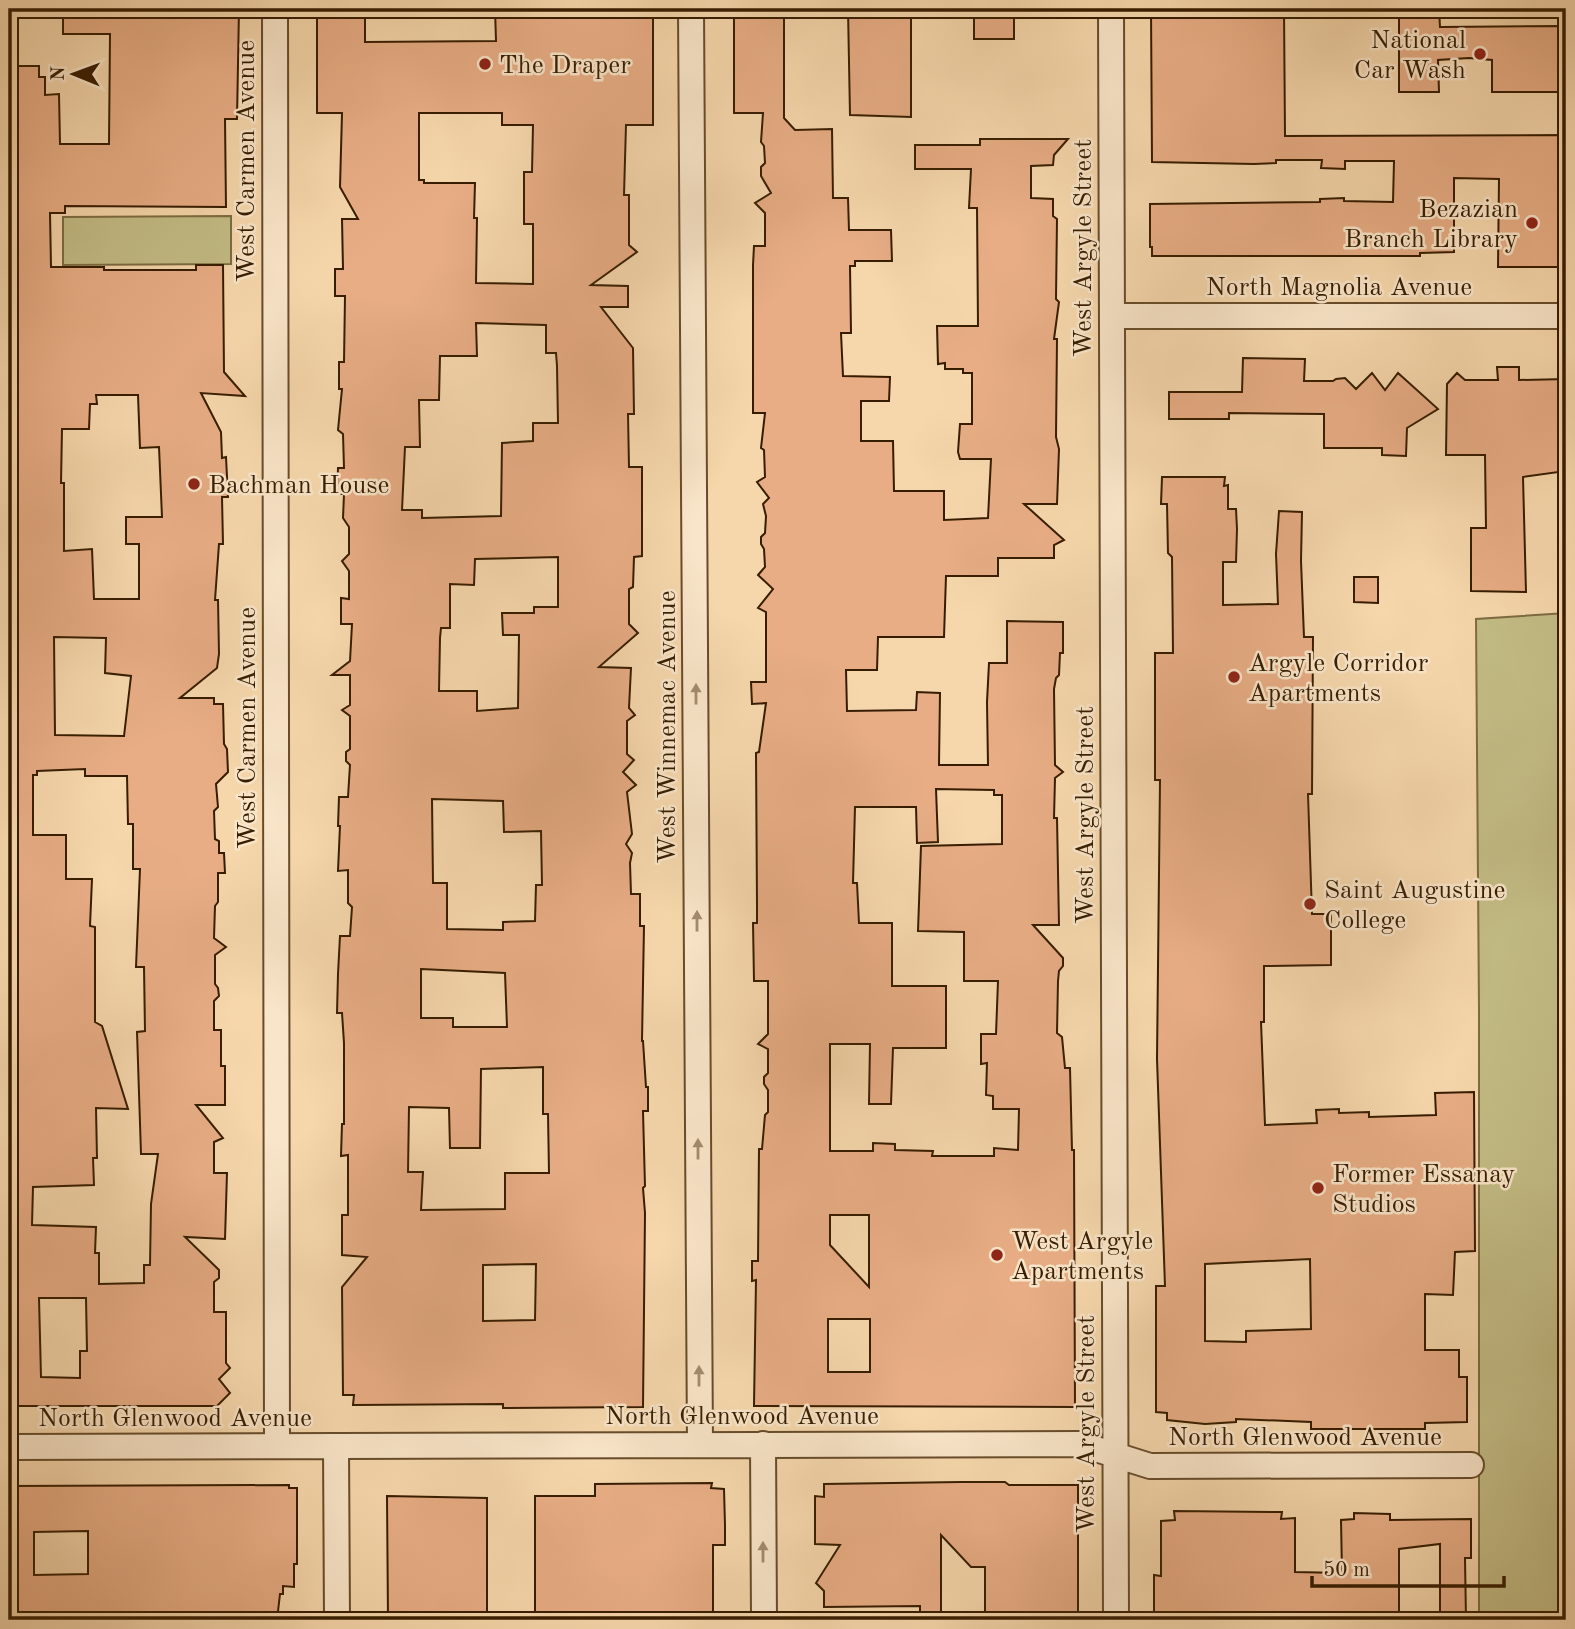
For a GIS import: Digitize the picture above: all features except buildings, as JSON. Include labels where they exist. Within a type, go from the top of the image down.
[{"type":"street","name":"West Carmen Avenue","points":[[275,9],[277,1446]]},
{"type":"street","name":"West Winnemac Avenue","points":[[691,9],[700,1445]]},
{"type":"street","name":"West Argyle Street","points":[[1111,9],[1116,1620]]},
{"type":"street","name":"North Magnolia Avenue","points":[[1112,316],[1566,316]]},
{"type":"street","points":[[763,1444],[764,1620]]},
{"type":"street","name":"North Glenwood Avenue","points":[[9,1447],[1080,1444],[1150,1466],[1471,1465]]},
{"type":"street","points":[[336,1446],[337,1620]]},
{"type":"shaded area","points":[[231,216],[231,264],[63,265],[63,217]]},
{"type":"shaded area","points":[[1566,613],[1566,1620],[1479,1620],[1476,619]]},
{"type":"place","name":"National Car Wash","points":[[1480,54]]},
{"type":"place","name":"The Draper","points":[[485,64]]},
{"type":"place","name":"Bezazian Branch Library","points":[[1532,223]]},
{"type":"place","name":"Bachman House","points":[[194,484]]},
{"type":"place","name":"Argyle Corridor Apartments","points":[[1234,677]]},
{"type":"place","name":"Saint Augustine College","points":[[1310,904]]},
{"type":"place","name":"Former Essanay Studios","points":[[1318,1188]]},
{"type":"place","name":"West Argyle Apartments","points":[[997,1255]]}]
